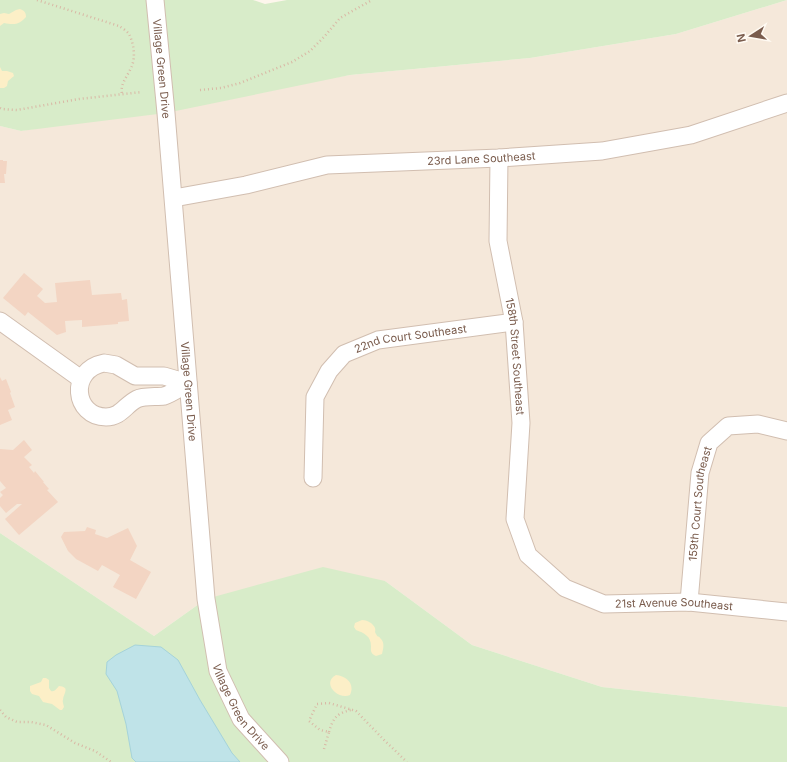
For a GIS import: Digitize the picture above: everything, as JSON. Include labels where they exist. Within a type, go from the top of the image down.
[{"type":"street","name":"Village Green Drive","points":[[155,0],[174,198],[206,599],[218,671],[241,719],[280,762]]},
{"type":"street","name":"23rd Lane Southeast","points":[[174,198],[246,185],[327,165],[499,158],[602,151],[691,135],[787,104]]},
{"type":"street","name":"158th Street Southeast","points":[[499,158],[498,241],[514,322],[521,423],[515,519],[528,555]]},
{"type":"street","points":[[0,321],[82,379]]},
{"type":"street","name":"22nd Court Southeast","points":[[313,478],[315,397],[329,371],[344,354],[378,340],[514,322]]},
{"type":"street","points":[[110,363],[121,367],[134,376],[164,376],[188,383],[166,396],[139,398],[130,403],[117,415],[105,417],[94,414],[85,407],[80,396],[80,384],[84,374],[93,366],[98,364],[110,363]]},
{"type":"street","name":"159th Court Southeast","points":[[689,602],[700,473],[708,443],[728,426],[758,424],[787,431]]},
{"type":"street","name":"21st Avenue Southeast","points":[[528,555],[565,588],[604,604],[689,602],[787,612]]},
{"type":"path","points":[[37,0],[119,26],[128,33],[132,42],[134,54],[132,66],[122,84],[122,94]]},
{"type":"path","points":[[200,90],[221,88],[240,83],[292,62],[310,51],[340,18],[372,0]]},
{"type":"path","points":[[0,108],[17,110],[79,99],[142,92]]},
{"type":"path","points":[[329,732],[320,730],[309,721],[317,704],[329,703],[356,711],[407,762]]},
{"type":"path","points":[[0,710],[6,717],[17,722],[31,722],[46,725],[75,743],[95,751],[111,762]]},
{"type":"path","points":[[324,749],[332,724],[337,715],[352,710]]},
{"type":"shaded area","points":[[787,0],[787,707],[602,687],[472,645],[385,581],[206,599],[154,636],[0,533],[0,126],[21,131],[350,75],[530,58],[676,34]]},
{"type":"green space","points":[[0,0],[253,0],[265,4],[287,0],[787,0],[676,34],[530,58],[350,75],[166,113],[21,131],[0,126]]},
{"type":"green space","points":[[0,533],[154,636],[206,599],[323,567],[385,581],[472,645],[602,687],[787,707],[787,762],[0,762]]},
{"type":"sand","points":[[20,9],[25,13],[26,17],[21,22],[16,24],[4,23],[0,26],[0,14],[9,14]]},
{"type":"sand","points":[[0,67],[2,71],[13,73],[14,76],[8,81],[7,86],[4,88],[0,88]]},
{"type":"sand","points":[[362,620],[370,622],[374,626],[375,633],[383,642],[382,654],[376,656],[373,654],[368,637],[356,630],[354,627],[355,623]]},
{"type":"sand","points":[[336,675],[344,677],[349,681],[351,684],[350,695],[341,695],[333,690],[330,682]]},
{"type":"sand","points":[[43,678],[49,680],[49,688],[51,691],[54,691],[59,686],[66,689],[63,701],[64,707],[62,710],[52,704],[43,702],[39,696],[32,694],[30,691],[30,686],[41,682]]},
{"type":"water","points":[[135,645],[161,647],[178,660],[232,753],[240,762],[136,762],[132,758],[126,724],[117,691],[106,674],[107,662],[116,655]]},
{"type":"building","points":[[0,160],[7,161],[6,174],[4,174],[5,183],[0,183]]},
{"type":"building","points":[[24,273],[43,289],[37,296],[45,303],[57,302],[55,283],[90,280],[92,295],[121,293],[122,300],[127,299],[129,321],[118,322],[118,324],[82,327],[82,320],[65,321],[66,332],[57,335],[28,312],[25,316],[3,298]]},
{"type":"building","points":[[0,377],[2,381],[6,379],[15,407],[8,410],[12,420],[0,425]]},
{"type":"building","points":[[24,440],[32,450],[24,457],[32,465],[29,467],[34,473],[35,471],[49,489],[47,490],[58,502],[19,535],[5,519],[22,504],[17,504],[6,513],[0,506],[0,498],[3,495],[0,492],[6,488],[0,481],[0,449],[13,450]]},
{"type":"building","points":[[87,527],[96,530],[95,534],[107,538],[128,528],[137,546],[130,560],[151,572],[136,599],[113,587],[120,575],[102,565],[98,571],[76,559],[68,551],[61,537],[64,532],[85,531]]}]
